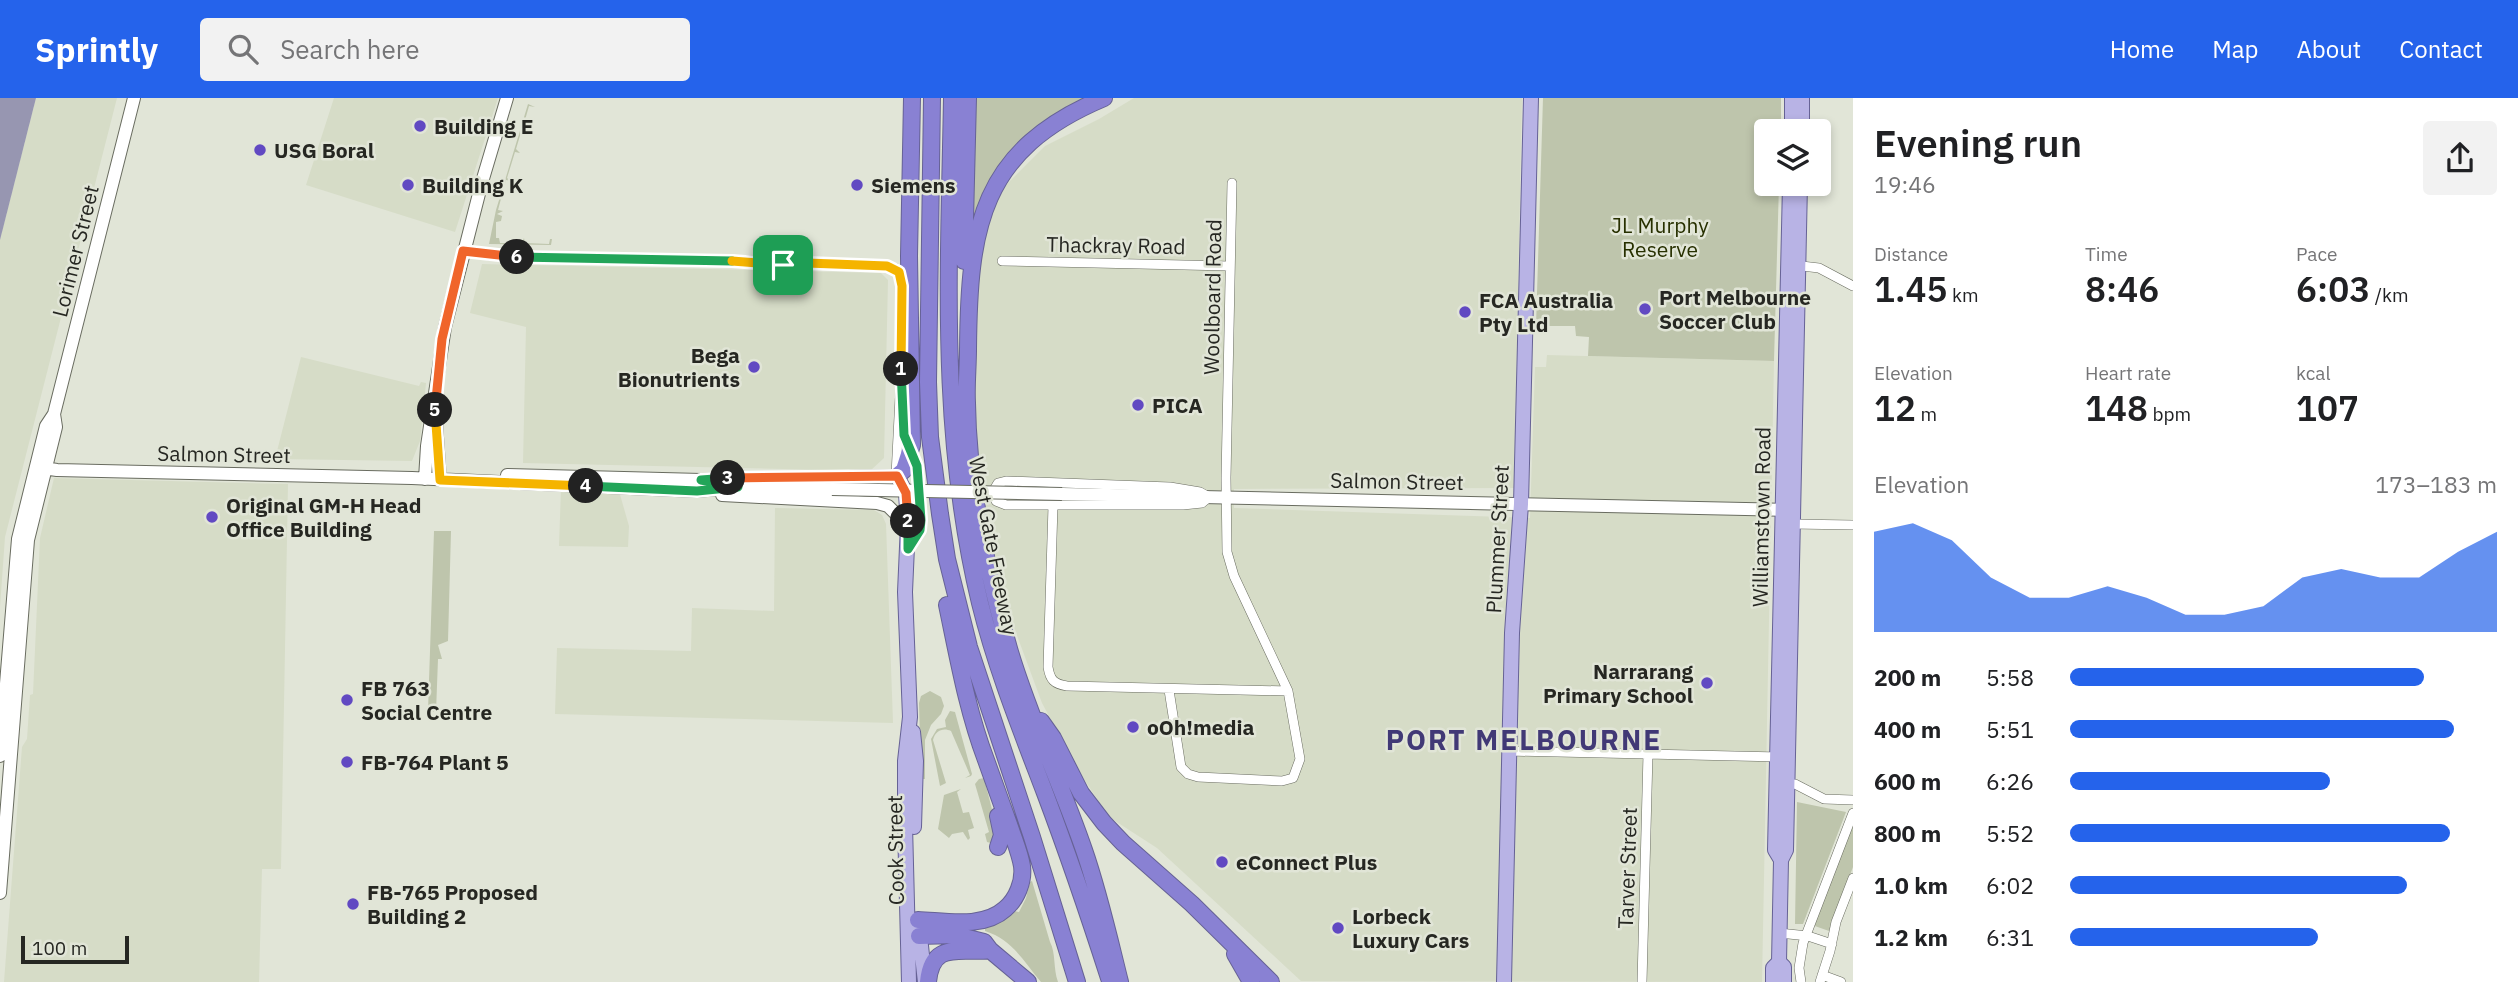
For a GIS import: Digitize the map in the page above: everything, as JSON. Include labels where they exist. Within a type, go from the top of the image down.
[{"type":"highway","name":"West Gate Freeway","points":[[932,98],[927,327],[930,438],[947,559],[969,647],[1077,982]]},
{"type":"highway","name":"West Gate Freeway","points":[[952,98],[949,370],[955,461],[962,514],[980,602],[1002,680],[1046,794],[1110,982]]},
{"type":"highway","points":[[968,98],[964,268],[967,404],[981,526],[1000,616],[1030,709],[1085,851],[1120,982]]},
{"type":"highway","points":[[967,404],[970,290],[975,245],[986,204],[1004,171],[1033,138],[1058,120],[1104,98]]},
{"type":"highway","points":[[912,102],[914,246],[921,388],[930,438]]},
{"type":"highway","points":[[897,476],[904,470],[911,451],[914,411],[909,230],[912,102]]},
{"type":"highway","points":[[913,928],[990,918],[1005,909],[1019,889],[1022,873],[1020,859],[985,759],[967,695],[944,588],[940,514]]},
{"type":"highway","points":[[1030,709],[1053,738],[1074,782],[1095,813],[1123,843],[1192,904],[1271,982]]},
{"type":"highway","points":[[985,759],[1001,831],[998,847]]},
{"type":"highway","points":[[913,928],[984,942],[1028,982]]},
{"type":"highway","points":[[1217,929],[1251,982]]},
{"type":"highway","points":[[926,982],[930,968],[940,955],[960,950],[990,950]]},
{"type":"main road","name":"Plummer Street","points":[[1504,982],[1512,633],[1521,504],[1531,98]]},
{"type":"main road","points":[[1792,119],[1793,98]]},
{"type":"main road","points":[[1801,119],[1802,98]]},
{"type":"main road","name":"Williamstown Road","points":[[1784,982],[1777,970],[1790,514],[1793,265],[1790,196]]},
{"type":"main road","name":"Williamstown Road","points":[[1793,265],[1799,196]]},
{"type":"main road","name":"Cook Street","points":[[897,476],[900,567],[905,592]]},
{"type":"main road","name":"Cook Street","points":[[897,476],[908,501],[905,592],[913,862],[913,928],[909,982]]},
{"type":"main road","points":[[1777,970],[1782,934],[1781,853]]},
{"type":"main road","name":"Cook Street","points":[[913,928],[926,982]]},
{"type":"street","name":"Lorimer Street","points":[[0,756],[17,549],[56,427],[54,414],[134,98]]},
{"type":"street","points":[[421,478],[442,339],[463,251],[507,98]]},
{"type":"street","name":"Woolboard Road","points":[[1169,690],[1181,767],[1188,774],[1198,777],[1282,782],[1293,778],[1300,759],[1288,691],[1231,569],[1226,543],[1232,183]]},
{"type":"street","points":[[463,251],[494,256],[757,262],[790,260],[895,268],[902,281],[897,476]]},
{"type":"street","name":"Thackray Road","points":[[1002,261],[1229,266]]},
{"type":"street","points":[[1793,265],[1819,268],[1853,286]]},
{"type":"street","points":[[435,393],[440,479]]},
{"type":"street","name":"Cook Street","points":[[900,397],[904,435],[917,466],[921,527],[908,549]]},
{"type":"street","name":"Lorimer Street","points":[[0,893],[29,538],[41,468]]},
{"type":"street","name":"Salmon Street","points":[[41,468],[1521,504],[1790,514]]},
{"type":"street","name":"Salmon Street","points":[[699,486],[897,476]]},
{"type":"street","points":[[867,477],[874,487],[869,502]]},
{"type":"street","name":"Salmon Street","points":[[1003,481],[1170,487],[1209,496],[1202,503],[1183,505],[1053,506],[1002,504],[994,498],[993,490],[1003,481]]},
{"type":"street","name":"Salmon Street","points":[[699,486],[710,494],[869,502],[888,506],[898,516]]},
{"type":"street","points":[[1053,506],[1049,677],[1053,682],[1067,686],[1169,690],[1288,691]]},
{"type":"street","points":[[1790,514],[1853,525]]},
{"type":"street","points":[[1509,751],[1783,757]]},
{"type":"street","name":"Tarver Street","points":[[1642,982],[1648,754]]},
{"type":"street","points":[[1795,784],[1824,799],[1853,800]]},
{"type":"street","points":[[1801,982],[1800,962],[1805,936],[1853,813]]},
{"type":"street","points":[[1840,982],[1821,978],[1836,922],[1853,878]]},
{"type":"street","points":[[1782,934],[1805,936],[1832,944]]},
{"type":"shaded area","points":[[36,98],[117,98],[5,537],[0,607],[0,239]]},
{"type":"shaded area","points":[[334,98],[498,98],[455,232],[306,185]]},
{"type":"shaded area","points":[[1134,98],[1522,98],[1514,488],[1234,489],[1234,508],[1530,518],[1535,367],[1546,367],[1547,355],[1774,361],[1762,982],[1301,981],[1157,848],[1109,817],[1078,770],[1042,703],[998,584],[974,436],[973,302],[982,241],[996,202],[1005,186],[1045,146]]},
{"type":"shaded area","points":[[482,264],[881,273],[888,280],[884,458],[870,471],[523,463],[526,327],[470,313]]},
{"type":"shaded area","points":[[301,357],[419,386],[421,382],[426,383],[420,441],[412,461],[275,459]]},
{"type":"shaded area","points":[[54,478],[288,484],[281,869],[262,869],[259,982],[4,982],[22,747],[27,739],[30,695],[33,694],[40,538]]},
{"type":"shaded area","points":[[561,489],[619,491],[629,526],[628,547],[559,546]]},
{"type":"shaded area","points":[[775,508],[874,510],[882,515],[886,524],[893,723],[555,714],[557,648],[691,651],[692,608],[774,611]]},
{"type":"green space","points":[[974,98],[1087,98],[1046,121],[1011,151],[990,183],[974,227],[970,226]]},
{"type":"green space","name":"JL Murphy Reserve","points":[[1543,98],[1781,98],[1781,119],[1754,119],[1754,196],[1779,196],[1774,361],[1588,356],[1589,337],[1576,336],[1575,326],[1536,326]]},
{"type":"green space","points":[[528,104],[535,107],[529,106],[523,127],[528,128],[522,129],[516,149],[520,153],[515,152],[507,178],[511,181],[506,180],[498,210],[503,211],[497,214],[502,216],[501,221],[496,222],[496,238],[499,238],[500,243],[522,243],[524,238],[525,243],[549,244],[552,239],[551,245],[489,244],[496,210]]},
{"type":"green space","points":[[434,531],[451,531],[448,641],[438,645],[442,659],[438,659],[436,712],[428,711]]},
{"type":"green space","points":[[930,691],[941,697],[944,706],[925,740],[925,779],[921,779],[919,703],[921,696]]},
{"type":"green space","points":[[950,711],[955,712],[972,774],[965,778],[970,775],[951,731],[945,729],[936,734],[933,740],[946,783],[940,786],[931,739],[937,729],[946,727],[945,720]]},
{"type":"green space","points":[[984,778],[998,833],[994,844],[987,842],[985,834],[989,832],[975,784]]},
{"type":"green space","points":[[961,789],[957,792],[963,813],[969,812],[974,828],[968,830],[968,840],[963,832],[952,834],[949,838],[938,829],[944,795]]},
{"type":"green space","points":[[1797,802],[1846,812],[1803,924],[1795,924]]},
{"type":"green space","points":[[1853,823],[1853,867],[1829,931],[1812,925]]},
{"type":"green space","points":[[1032,881],[1053,951],[1058,982],[1041,982],[1011,946],[985,931],[985,926],[1013,911],[1019,912]]},
{"type":"water","points":[[0,98],[36,98],[0,240]]},
{"type":"place","name":"Building E","points":[[420,126]]},
{"type":"place","name":"USG Boral","points":[[260,150]]},
{"type":"place","name":"Building K","points":[[408,185]]},
{"type":"place","name":"Siemens","points":[[857,185]]},
{"type":"place","name":"Port Melbourne Soccer Club","points":[[1645,309]]},
{"type":"place","name":"FCA Australia Pty Ltd","points":[[1465,312]]},
{"type":"place","name":"Bega Bionutrients","points":[[754,367]]},
{"type":"place","name":"PICA","points":[[1138,405]]},
{"type":"place","name":"Original GM-H Head Office Building","points":[[212,517]]},
{"type":"place","name":"Narrarang Primary School","points":[[1707,683]]},
{"type":"place","name":"FB 763 Social Centre","points":[[347,700]]},
{"type":"place","name":"oOh!media","points":[[1133,727]]},
{"type":"place","name":"FB-764 Plant 5","points":[[347,762]]},
{"type":"place","name":"eConnect Plus","points":[[1222,862]]},
{"type":"place","name":"FB-765 Proposed Building 2","points":[[353,904]]},
{"type":"place","name":"Lorbeck Luxury Cars","points":[[1338,928]]},
{"type":"district","name":"PORT MELBOURNE","points":[[1524,739]]},
{"type":"route","points":[[463,251],[494,256],[757,262],[783,265],[807,263],[887,266],[895,268],[901,276],[900,397],[904,435],[917,466],[921,520],[920,530],[908,549],[908,501],[897,476],[718,478],[701,480],[738,487],[697,491],[440,480],[435,393],[442,339],[463,251]]}]
